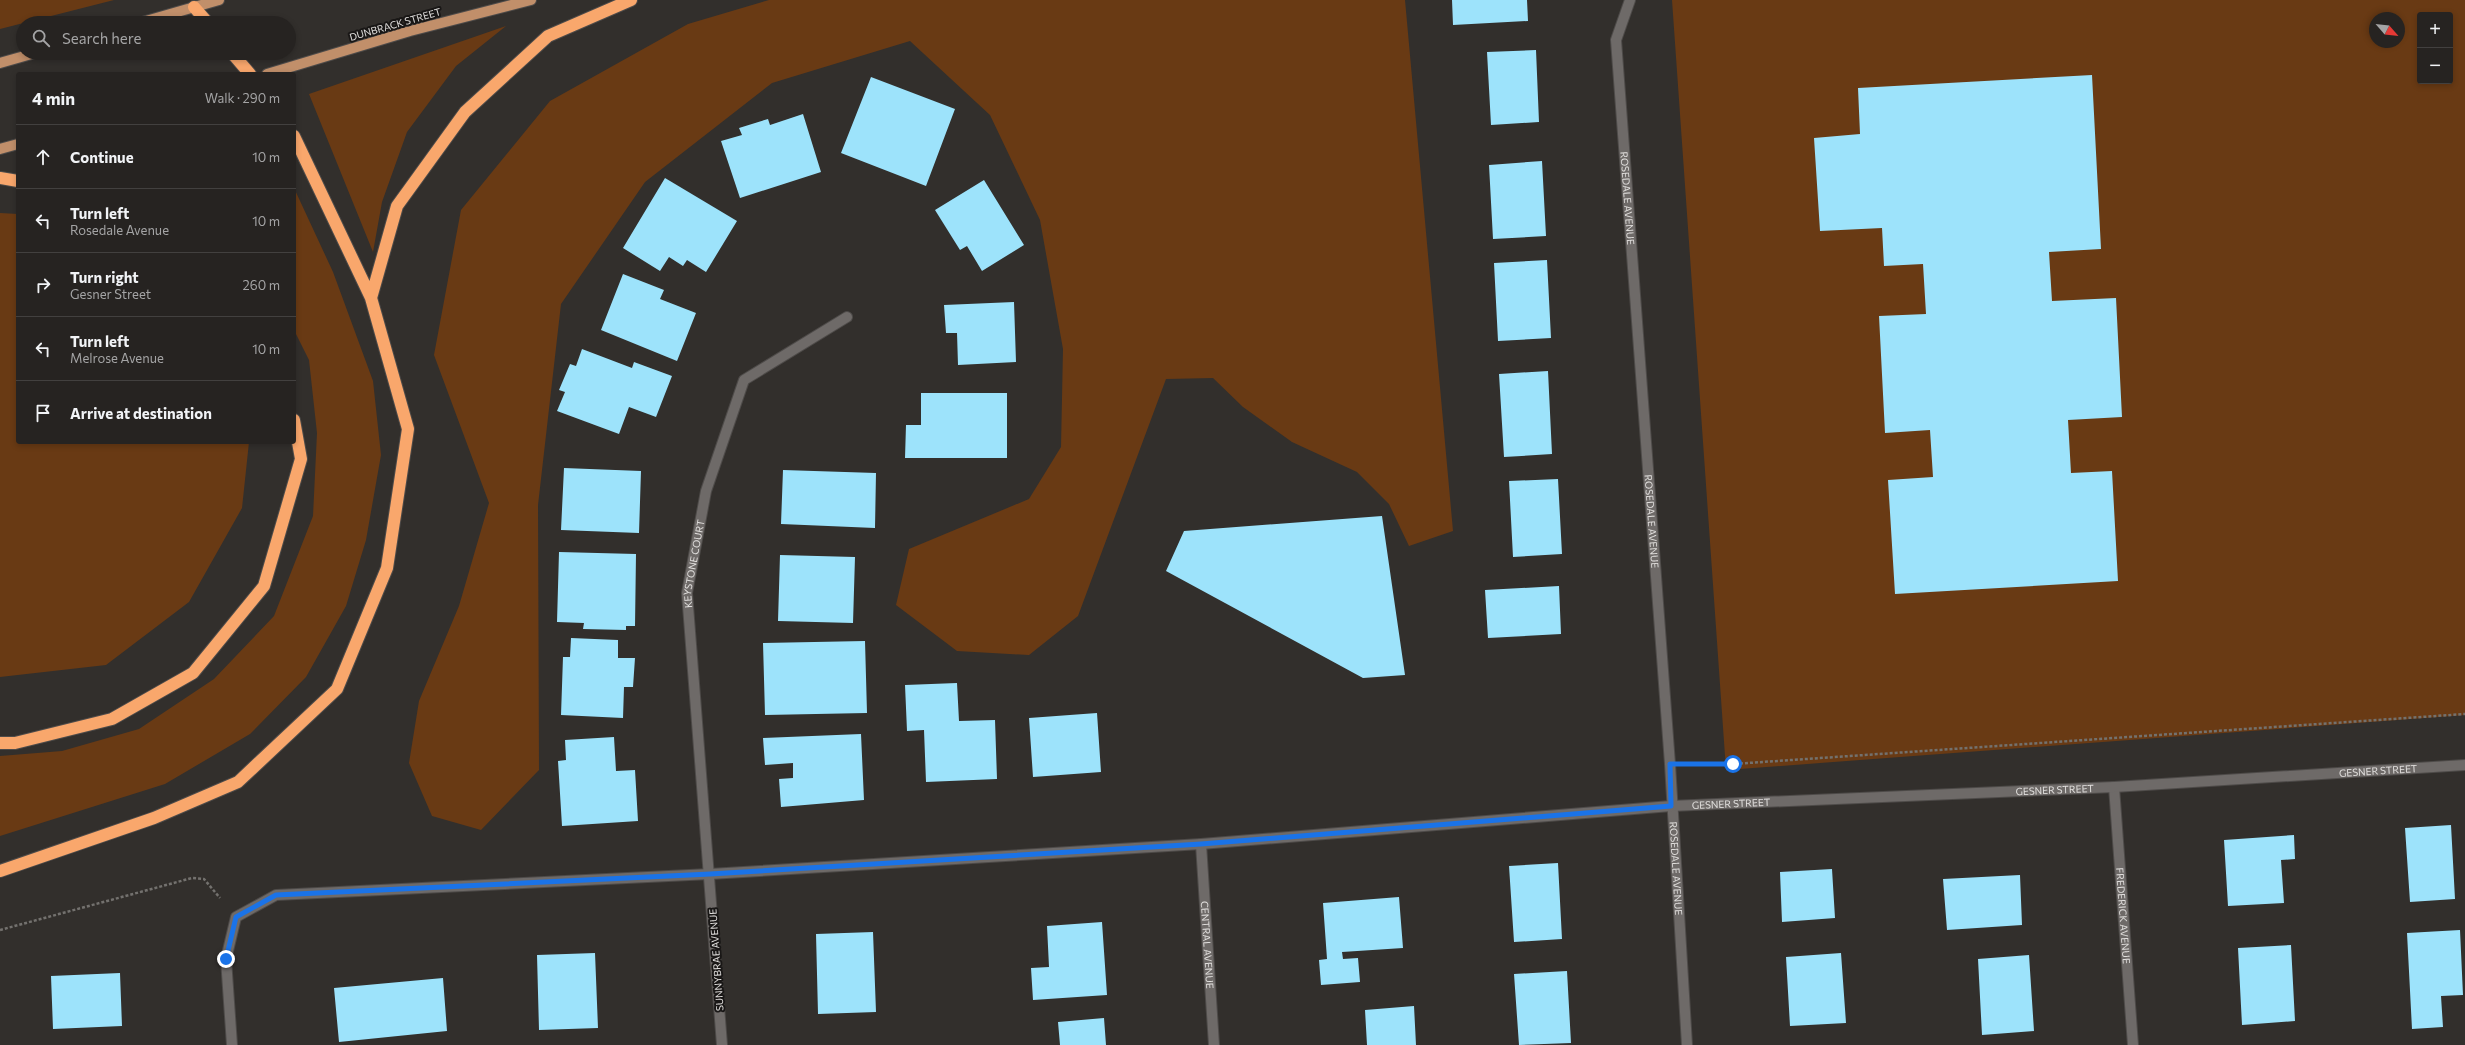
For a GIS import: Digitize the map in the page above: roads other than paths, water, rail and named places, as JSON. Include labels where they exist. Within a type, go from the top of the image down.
[{"type":"highway","points":[[372,298],[397,206],[465,112],[548,36],[631,0]]},
{"type":"highway","points":[[194,7],[202,16]]},
{"type":"highway","points":[[238,60],[248,72]]},
{"type":"highway","points":[[0,872],[154,818],[238,782],[337,689],[387,568],[408,429],[372,298],[296,140]]},
{"type":"highway","points":[[0,178],[16,181]]},
{"type":"highway","points":[[0,743],[15,743],[112,719],[193,673],[264,586],[301,459],[296,431]]},
{"type":"main road","points":[[162,16],[219,0]]},
{"type":"main road","name":"DUNBRACK STREET","points":[[274,72],[410,31],[531,0]]},
{"type":"main road","points":[[0,63],[16,58]]},
{"type":"main road","points":[[0,149],[16,145]]},
{"type":"street","name":"ROSEDALE AVENUE","points":[[1630,0],[1616,40],[1670,764],[1671,806],[1686,1045]]},
{"type":"street","name":"KEYSTONE COURT","points":[[710,874],[687,593],[706,491],[744,380],[846,317]]},
{"type":"street","name":"GESNER STREET","points":[[232,1045],[226,959],[236,917],[276,895],[710,874],[1201,844],[1671,806],[2114,787],[2465,765]]},
{"type":"street","name":"FREDERICK AVENUE","points":[[2114,787],[2133,1045]]},
{"type":"street","name":"CENTRAL AVENUE","points":[[1201,844],[1214,1045]]},
{"type":"street","name":"SUNNYBRAE AVENUE","points":[[710,874],[722,1045]]}]
